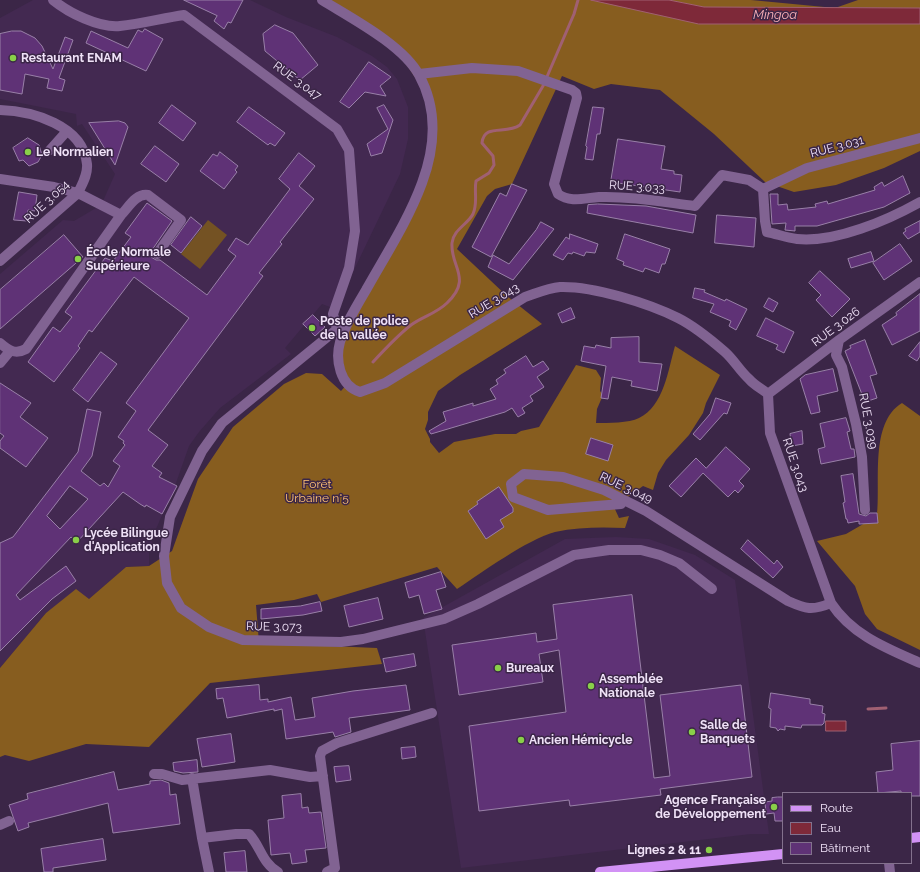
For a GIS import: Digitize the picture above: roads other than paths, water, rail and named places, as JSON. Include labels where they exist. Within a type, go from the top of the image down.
[{"type":"main road","points":[[600,872],[652,869],[782,854]]},
{"type":"street","name":"RUE 3.047","points":[[53,0],[65,9],[93,22],[119,26],[184,15],[337,129],[349,150],[354,232],[349,268],[333,314],[338,329]]},
{"type":"street","name":"RUE 3.043","points":[[322,0],[380,36],[401,54],[418,74],[428,94],[433,130],[431,151],[422,183],[408,216],[349,320],[340,342],[338,368],[352,388],[360,392],[384,383],[525,297],[546,289],[561,287],[611,294],[659,309],[679,318],[698,330],[725,352],[748,379],[768,394],[770,433],[830,603],[839,615],[862,635],[920,663]]},
{"type":"street","name":"RUE 3.033","points":[[418,74],[472,68],[518,71],[572,90],[576,93],[577,98],[554,184],[558,194],[569,200],[599,197],[634,198],[695,206],[722,175],[749,180],[763,189]]},
{"type":"street","name":"RUE 3.054","points":[[0,110],[12,110],[44,118],[67,131],[82,147],[87,165],[85,178],[78,193],[0,261]]},
{"type":"street","points":[[50,150],[67,131]]},
{"type":"street","name":"RUE 3.031","points":[[763,189],[807,168],[920,138]]},
{"type":"street","points":[[0,179],[54,186],[78,193],[121,216]]},
{"type":"street","points":[[763,189],[767,232],[798,239],[823,238],[862,229],[920,202]]},
{"type":"street","points":[[0,343],[10,351],[20,352],[30,345],[121,216],[142,194],[148,195],[181,220],[157,254]]},
{"type":"street","name":"RUE 3.026","points":[[768,394],[839,340],[920,282]]},
{"type":"street","name":"RUE 3.073","points":[[349,320],[222,423],[202,451],[170,517],[164,556],[167,583],[181,608],[209,628],[243,640],[341,642],[363,639],[444,619],[478,604],[574,555],[609,550],[641,550],[660,555],[679,563],[712,589]]},
{"type":"street","name":"RUE 3.039","points":[[839,340],[836,356],[844,374],[856,424],[862,464],[865,510]]},
{"type":"street","points":[[0,363],[10,351]]},
{"type":"street","name":"RUE 3.049","points":[[621,504],[548,510],[513,497],[510,484],[524,474],[563,477],[604,490],[646,511],[788,601],[804,608],[817,609],[830,603]]},
{"type":"street","points":[[327,872],[335,868],[320,756],[322,751],[329,746],[432,713]]},
{"type":"street","points":[[154,774],[182,780],[270,770],[310,777],[323,776]]},
{"type":"street","points":[[192,778],[209,872]]},
{"type":"street","points":[[202,838],[249,834],[257,843],[265,862],[278,872]]},
{"type":"water","name":"Mingoa","points":[[591,0],[669,0],[704,7],[920,8],[920,24],[699,24]]},
{"type":"water","points":[[826,721],[846,721],[846,731],[826,731]]},
{"type":"waterway","points":[[373,362],[406,329],[443,306],[455,294],[459,279],[452,251],[453,238],[473,214],[475,206],[476,181],[489,173],[494,165],[493,156],[482,143],[484,137],[491,131],[514,128],[520,125],[543,86],[574,14],[578,0]]},
{"type":"waterway","points":[[868,709],[886,708]]},
{"type":"place","name":"Restaurant ENAM","points":[[13,58]]},
{"type":"place","name":"Le Normalien","points":[[28,152]]},
{"type":"place","name":"École Normale Supérieure","points":[[78,259]]},
{"type":"place","name":"Poste de police de la vallée","points":[[312,328]]},
{"type":"place","name":"Lycée Bilingue d'Application","points":[[76,540]]},
{"type":"place","name":"Bureaux","points":[[498,668]]},
{"type":"place","name":"Assemblée Nationale","points":[[591,686]]},
{"type":"place","name":"Salle de Banquets","points":[[692,732]]},
{"type":"place","name":"Ancien Hémicycle","points":[[521,740]]},
{"type":"place","name":"Agence Française de Développement","points":[[774,807]]},
{"type":"place","name":"Lignes 2 & 11","points":[[709,850]]},
{"type":"park label","name":"Forêt Urbaine n°5","points":[[317,491]]}]
